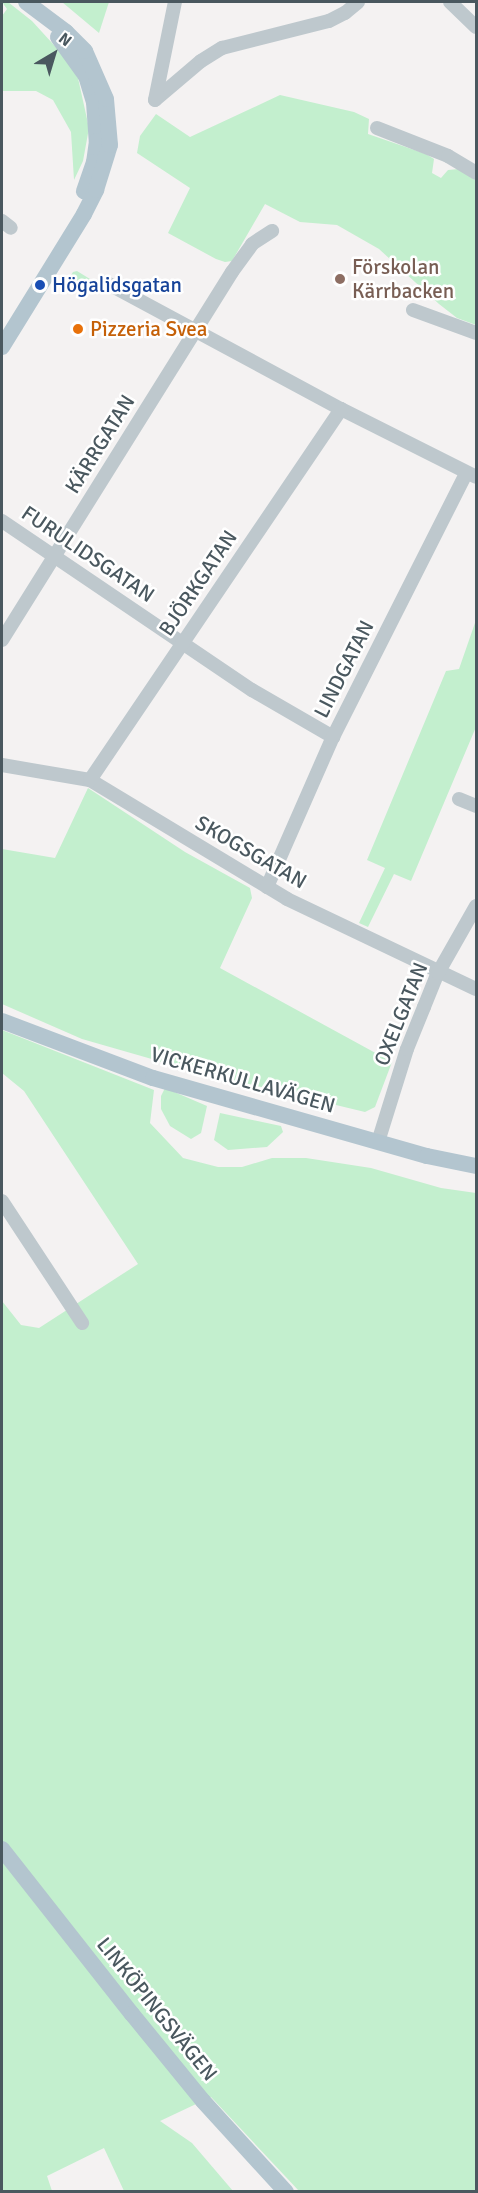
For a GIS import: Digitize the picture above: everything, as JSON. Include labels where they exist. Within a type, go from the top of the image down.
[{"type":"main road","points":[[2,347],[57,255],[94,162],[97,122],[86,76],[75,59],[31,6]]},
{"type":"main road","name":"VICKERKULLAVÄGEN","points":[[2,1021],[153,1078],[378,1142],[477,1166]]},
{"type":"main road","name":"LINKÖPINGSVÄGEN","points":[[2,1849],[203,2101],[286,2192]]},
{"type":"street","points":[[175,2],[155,100],[201,62],[222,48],[329,21],[345,13],[358,2]]},
{"type":"street","points":[[450,2],[477,27]]},
{"type":"street","points":[[377,128],[448,156],[477,173]]},
{"type":"street","name":"KÄRRGATAN","points":[[2,640],[252,244],[272,231]]},
{"type":"street","points":[[105,282],[471,476]]},
{"type":"street","points":[[413,310],[477,333]]},
{"type":"street","name":"BJÖRKGATAN","points":[[90,780],[341,409]]},
{"type":"street","name":"LINDGATAN","points":[[267,887],[333,737],[471,476]]},
{"type":"street","name":"FURULIDSGATAN","points":[[2,521],[252,690],[333,737]]},
{"type":"street","name":"SKOGSGATAN","points":[[2,765],[90,780],[267,887],[438,973],[477,989]]},
{"type":"street","points":[[459,799],[477,806]]},
{"type":"street","name":"OXELGATAN","points":[[378,1142],[407,1049],[438,973],[477,906]]},
{"type":"street","points":[[2,1201],[82,1323]]},
{"type":"green space","points":[[2,2],[8,2],[32,21],[63,55],[78,78],[89,128],[83,161],[74,180],[71,132],[53,100],[36,91],[2,91],[2,16],[7,9]]},
{"type":"green space","points":[[62,2],[109,2],[99,33]]},
{"type":"green space","points":[[280,95],[354,112],[369,119],[368,134],[426,154],[434,159],[432,173],[441,178],[448,170],[459,169],[476,181],[476,325],[457,318],[379,249],[337,225],[300,222],[265,204],[232,261],[225,262],[168,233],[190,188],[137,153],[140,136],[156,114],[190,137]]},
{"type":"green space","points":[[77,271],[90,279],[83,290],[67,282],[73,272]]},
{"type":"green space","points":[[476,620],[476,727],[411,881],[394,874],[368,927],[359,923],[385,868],[367,860],[446,671],[459,669]]},
{"type":"green space","points":[[88,788],[185,852],[250,888],[252,898],[220,968],[392,1062],[375,1107],[365,1112],[190,1070],[82,1039],[2,1004],[2,849],[55,858]]},
{"type":"green space","points":[[2,1030],[154,1090],[150,1123],[183,1158],[218,1167],[242,1167],[272,1158],[306,1158],[371,1168],[441,1188],[476,1193],[476,2191],[299,2191],[211,2097],[160,2121],[192,2143],[233,2191],[124,2191],[104,2148],[47,2176],[52,2191],[2,2191],[2,1301],[21,1325],[39,1328],[138,1264],[24,1091],[2,1073]]},
{"type":"green space","points":[[165,1088],[207,1106],[201,1133],[191,1139],[170,1126],[161,1109],[161,1096]]},
{"type":"green space","points":[[220,1113],[281,1126],[283,1132],[267,1147],[228,1150],[214,1140]]},
{"type":"place","name":"Förskolan Kärrbacken","points":[[340,279]]},
{"type":"place","name":"Högalidsgatan","points":[[40,285]]},
{"type":"place","name":"Pizzeria Svea","points":[[78,329]]}]
